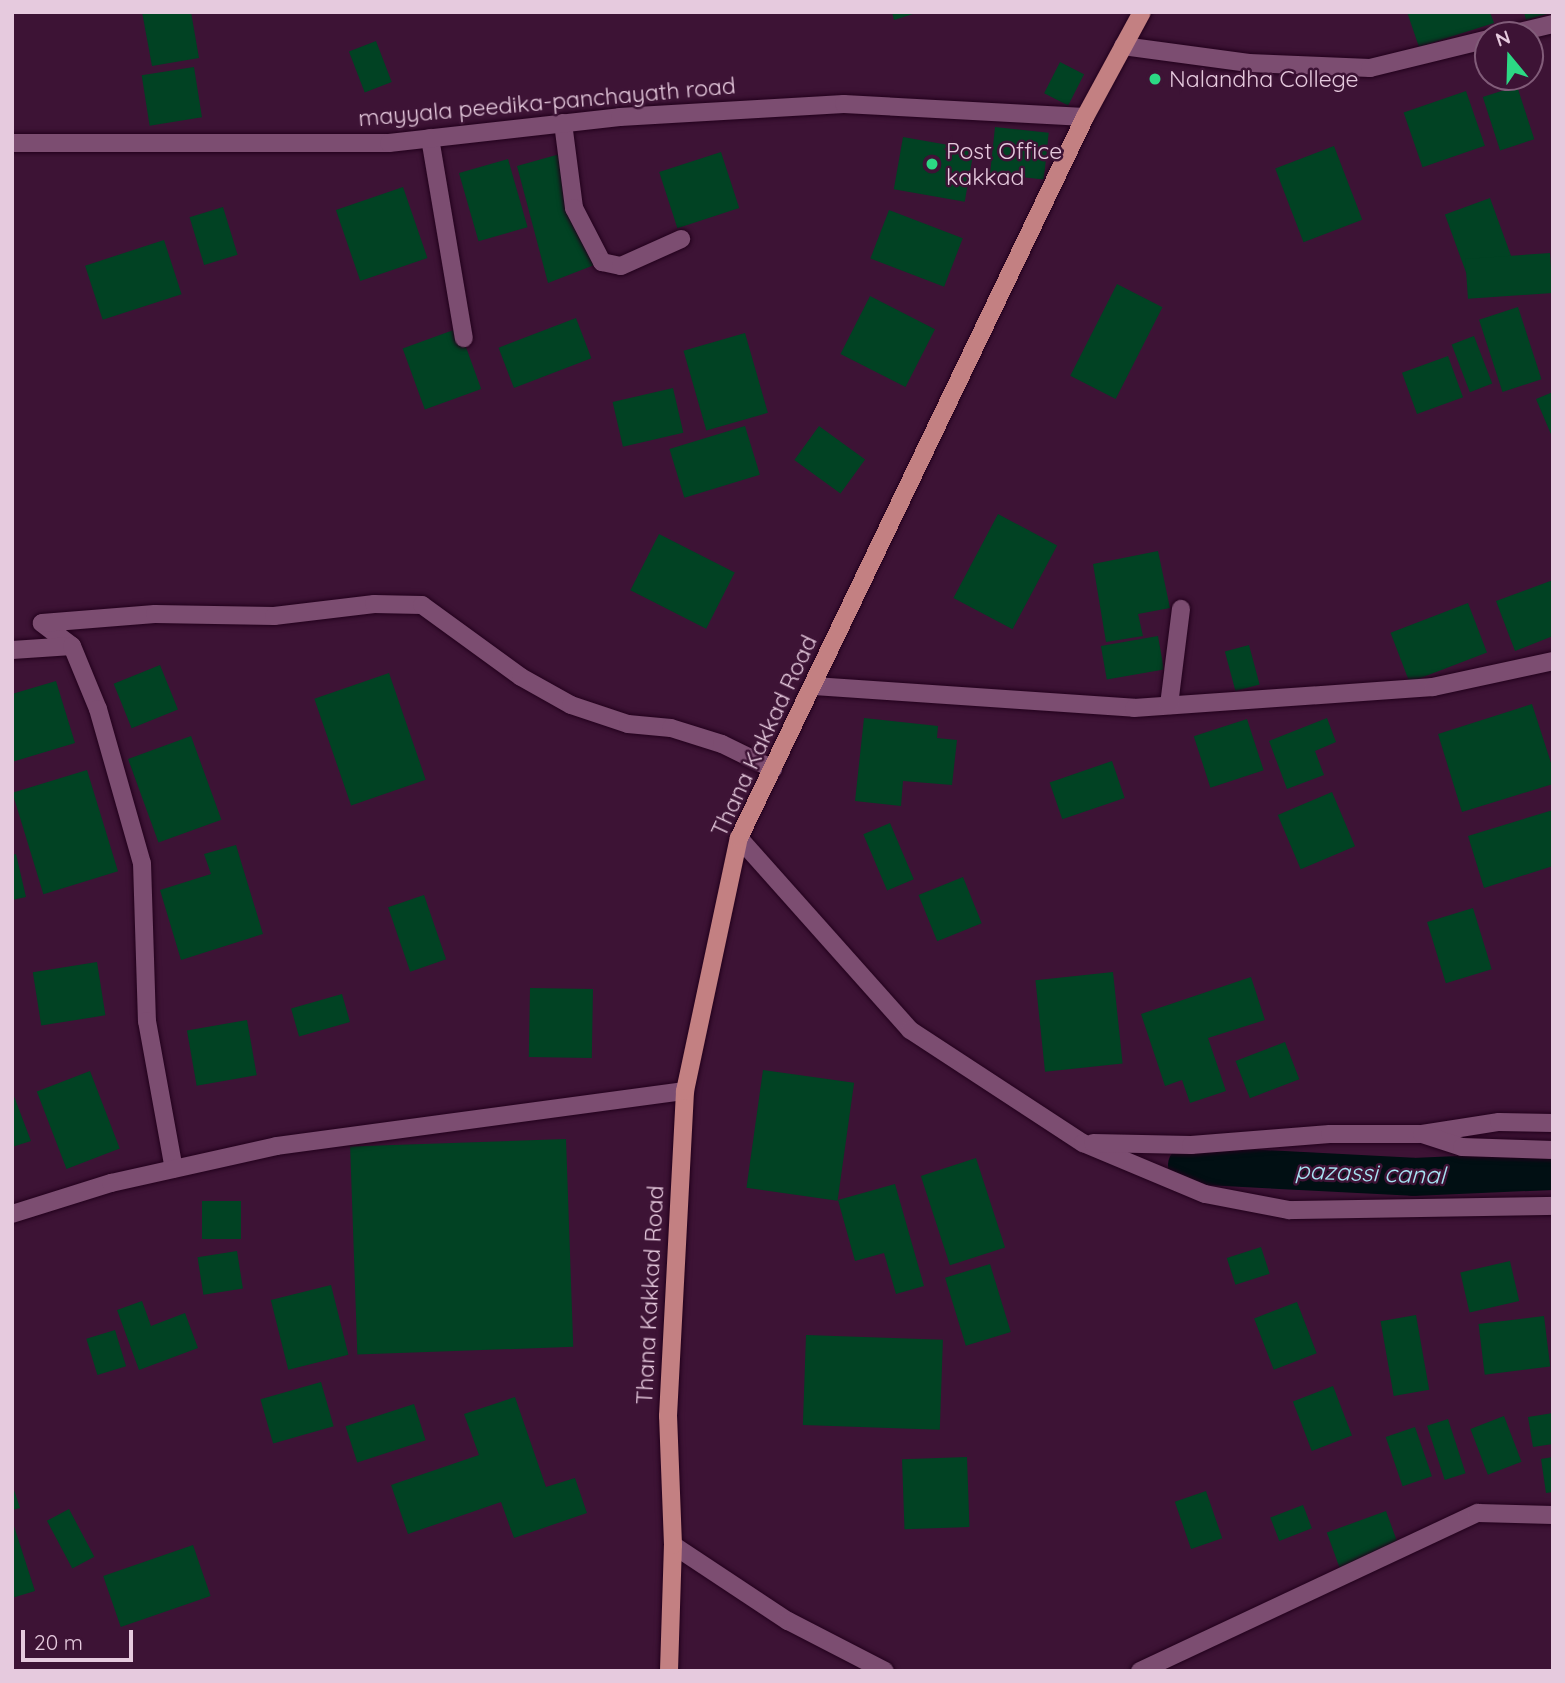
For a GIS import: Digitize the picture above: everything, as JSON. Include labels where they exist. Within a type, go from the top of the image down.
[{"type":"main road","name":"Thana Kakkad Road","points":[[669,1671],[673,1545],[668,1416],[685,1091],[739,838],[1085,117],[1142,12]]},
{"type":"street","points":[[1123,46],[1249,64],[1370,68],[1474,43]]},
{"type":"street","name":"mayyala peedika-panchayath road","points":[[12,143],[389,143],[563,123],[844,104],[1085,117]]},
{"type":"street","points":[[563,123],[574,208],[602,262],[621,267],[681,239]]},
{"type":"street","points":[[430,138],[464,338]]},
{"type":"street","points":[[174,1169],[147,1021],[142,863],[98,709],[72,646],[42,623],[155,614],[274,615],[374,604],[422,605],[521,677],[571,705],[628,724],[671,728],[722,744],[773,769]]},
{"type":"street","points":[[1169,705],[1181,609]]},
{"type":"street","points":[[12,650],[72,646]]},
{"type":"street","points":[[814,686],[1134,708],[1433,687],[1552,664]]},
{"type":"street","points":[[739,838],[910,1030],[1083,1143],[1205,1194],[1289,1210],[1553,1206]]},
{"type":"street","points":[[12,1214],[111,1183],[277,1146],[685,1091]]},
{"type":"street","points":[[1083,1143],[1191,1145],[1330,1134],[1422,1134],[1499,1122],[1553,1123]]},
{"type":"street","points":[[1422,1134],[1462,1147],[1553,1150]]},
{"type":"street","points":[[1140,1671],[1478,1513],[1553,1515]]},
{"type":"street","points":[[673,1545],[788,1621],[885,1671]]},
{"type":"building","points":[[142,12],[191,12],[199,58],[152,66]]},
{"type":"building","points":[[892,12],[916,12],[916,13],[894,20]]},
{"type":"building","points":[[1407,12],[1490,12],[1493,21],[1474,21],[1474,29],[1419,47]]},
{"type":"building","points":[[1524,12],[1551,12],[1551,13],[1526,20]]},
{"type":"building","points":[[376,41],[392,82],[365,92],[349,51]]},
{"type":"building","points":[[1060,62],[1084,74],[1068,105],[1044,93]]},
{"type":"building","points":[[194,67],[202,117],[150,126],[142,75]]},
{"type":"building","points":[[1466,91],[1485,146],[1422,167],[1404,112]]},
{"type":"building","points":[[1502,91],[1519,91],[1534,139],[1500,150],[1483,97]]},
{"type":"building","points":[[995,127],[1049,133],[1044,179],[990,174]]},
{"type":"building","points":[[903,137],[974,150],[965,202],[894,189]]},
{"type":"building","points":[[1334,146],[1362,220],[1303,242],[1275,169]]},
{"type":"building","points":[[721,152],[739,208],[677,228],[659,172]]},
{"type":"building","points":[[560,154],[602,262],[548,283],[517,166]]},
{"type":"building","points":[[508,159],[528,227],[479,241],[459,173]]},
{"type":"building","points":[[403,187],[427,258],[360,281],[336,210]]},
{"type":"building","points":[[1490,198],[1512,257],[1466,274],[1445,214]]},
{"type":"building","points":[[223,207],[238,255],[204,265],[190,217]]},
{"type":"building","points":[[889,210],[963,238],[944,287],[870,259]]},
{"type":"building","points":[[164,240],[182,294],[103,320],[85,266]]},
{"type":"building","points":[[1550,253],[1553,293],[1468,299],[1465,259]]},
{"type":"building","points":[[1117,284],[1162,307],[1116,399],[1070,376]]},
{"type":"building","points":[[870,296],[935,329],[906,387],[840,354]]},
{"type":"building","points":[[1518,307],[1541,379],[1502,392],[1479,320]]},
{"type":"building","points":[[576,318],[591,358],[514,388],[499,348]]},
{"type":"building","points":[[459,328],[481,389],[425,410],[403,349]]},
{"type":"building","points":[[745,333],[768,413],[706,430],[683,351]]},
{"type":"building","points":[[1474,336],[1492,384],[1470,392],[1452,345]]},
{"type":"building","points":[[1448,356],[1463,397],[1417,414],[1402,373]]},
{"type":"building","points":[[673,388],[683,433],[623,447],[613,402]]},
{"type":"building","points":[[1553,392],[1553,439],[1536,399]]},
{"type":"building","points":[[745,426],[760,475],[684,498],[669,449]]},
{"type":"building","points":[[819,426],[865,460],[840,493],[794,460]]},
{"type":"building","points":[[998,514],[1057,545],[1013,629],[953,598]]},
{"type":"building","points":[[659,534],[735,573],[706,629],[630,590]]},
{"type":"building","points":[[1158,551],[1170,608],[1138,614],[1143,636],[1106,642],[1093,564]]},
{"type":"building","points":[[1553,580],[1553,636],[1515,651],[1496,601]]},
{"type":"building","points":[[1468,603],[1487,652],[1410,682],[1391,633]]},
{"type":"building","points":[[1158,636],[1164,669],[1107,680],[1101,646]]},
{"type":"building","points":[[1249,645],[1260,685],[1235,691],[1225,651]]},
{"type":"building","points":[[160,665],[178,710],[132,728],[114,684]]},
{"type":"building","points":[[389,673],[426,780],[351,806],[314,699]]},
{"type":"building","points":[[56,681],[75,743],[12,762],[12,694]]},
{"type":"building","points":[[1532,704],[1553,769],[1553,784],[1462,812],[1438,734]]},
{"type":"building","points":[[864,718],[938,726],[937,738],[957,740],[952,785],[903,781],[901,806],[855,801]]},
{"type":"building","points":[[1327,718],[1336,742],[1315,751],[1324,775],[1287,789],[1269,741]]},
{"type":"building","points":[[1247,719],[1264,770],[1210,788],[1194,736]]},
{"type":"building","points":[[191,736],[221,820],[158,843],[128,759]]},
{"type":"building","points":[[1112,761],[1125,798],[1062,819],[1050,782]]},
{"type":"building","points":[[87,770],[118,871],[43,894],[12,793]]},
{"type":"building","points":[[1332,792],[1355,846],[1301,869],[1278,815]]},
{"type":"building","points":[[1553,810],[1553,866],[1484,888],[1468,836]]},
{"type":"building","points":[[890,823],[914,879],[887,890],[863,834]]},
{"type":"building","points":[[236,845],[263,934],[181,960],[160,890],[211,874],[204,854]]},
{"type":"building","points":[[16,854],[26,897],[12,900],[12,855]]},
{"type":"building","points":[[963,877],[982,923],[937,941],[918,895]]},
{"type":"building","points":[[424,895],[446,959],[410,972],[388,907]]},
{"type":"building","points":[[1473,908],[1492,969],[1446,983],[1427,922]]},
{"type":"building","points":[[97,962],[105,1015],[41,1026],[33,972]]},
{"type":"building","points":[[1113,972],[1123,1063],[1045,1072],[1035,980]]},
{"type":"building","points":[[1251,977],[1265,1020],[1208,1038],[1226,1091],[1190,1103],[1182,1080],[1165,1086],[1141,1014]]},
{"type":"building","points":[[530,988],[593,989],[592,1058],[529,1057]]},
{"type":"building","points":[[342,994],[350,1022],[299,1036],[291,1009]]},
{"type":"building","points":[[247,1020],[257,1075],[197,1086],[187,1031]]},
{"type":"building","points":[[1285,1042],[1299,1079],[1250,1098],[1236,1061]]},
{"type":"building","points":[[763,1070],[854,1083],[838,1201],[746,1188]]},
{"type":"building","points":[[90,1071],[120,1148],[67,1169],[37,1091]]},
{"type":"building","points":[[12,1091],[31,1141],[12,1147]]},
{"type":"building","points":[[566,1139],[573,1347],[357,1354],[350,1147]]},
{"type":"building","points":[[976,1158],[1005,1247],[950,1265],[921,1176]]},
{"type":"building","points":[[895,1184],[924,1286],[896,1294],[884,1253],[855,1261],[838,1200]]},
{"type":"building","points":[[202,1201],[241,1201],[241,1239],[202,1239]]},
{"type":"building","points":[[1261,1247],[1270,1274],[1235,1285],[1227,1258]]},
{"type":"building","points":[[237,1251],[243,1289],[203,1295],[197,1257]]},
{"type":"building","points":[[1510,1261],[1519,1301],[1470,1312],[1460,1272]]},
{"type":"building","points":[[990,1264],[1011,1332],[966,1346],[945,1278]]},
{"type":"building","points":[[331,1285],[348,1355],[288,1370],[271,1300]]},
{"type":"building","points":[[142,1301],[151,1326],[185,1313],[198,1348],[139,1370],[117,1310]]},
{"type":"building","points":[[1297,1302],[1317,1353],[1274,1370],[1254,1318]]},
{"type":"building","points":[[1416,1315],[1429,1390],[1394,1396],[1381,1321]]},
{"type":"building","points":[[1544,1316],[1550,1367],[1485,1375],[1478,1324]]},
{"type":"building","points":[[115,1330],[126,1366],[97,1375],[86,1339]]},
{"type":"building","points":[[806,1335],[943,1340],[940,1430],[803,1425]]},
{"type":"building","points":[[321,1382],[334,1426],[273,1444],[260,1399]]},
{"type":"building","points":[[1333,1386],[1352,1435],[1312,1451],[1293,1401]]},
{"type":"building","points":[[515,1397],[546,1487],[575,1478],[587,1513],[514,1538],[501,1502],[408,1534],[391,1485],[479,1455],[464,1414]]},
{"type":"building","points":[[414,1404],[426,1440],[357,1462],[346,1426]]},
{"type":"building","points":[[1553,1413],[1553,1444],[1533,1447],[1528,1417]]},
{"type":"building","points":[[1504,1416],[1522,1462],[1488,1475],[1470,1429]]},
{"type":"building","points":[[1448,1419],[1466,1473],[1445,1480],[1427,1426]]},
{"type":"building","points":[[1415,1427],[1432,1476],[1403,1486],[1386,1437]]},
{"type":"building","points":[[967,1457],[969,1527],[904,1529],[902,1459]]},
{"type":"building","points":[[1553,1457],[1553,1492],[1546,1493],[1541,1459]]},
{"type":"building","points":[[12,1484],[20,1508],[12,1510]]},
{"type":"building","points":[[1206,1491],[1222,1538],[1191,1549],[1175,1502]]},
{"type":"building","points":[[1303,1505],[1312,1528],[1279,1541],[1270,1518]]},
{"type":"building","points":[[69,1509],[94,1557],[72,1568],[47,1521]]},
{"type":"building","points":[[1386,1511],[1399,1547],[1340,1568],[1327,1533]]},
{"type":"building","points":[[12,1524],[35,1591],[12,1598]]},
{"type":"building","points":[[193,1545],[211,1596],[121,1627],[103,1576]]},
{"type":"waterway","name":"pazassi canal","points":[[1187,1165],[1413,1177],[1553,1171]]},
{"type":"place","name":"Nalandha College","points":[[1155,79]]},
{"type":"place","name":"Post Office kakkad","points":[[932,164]]}]
